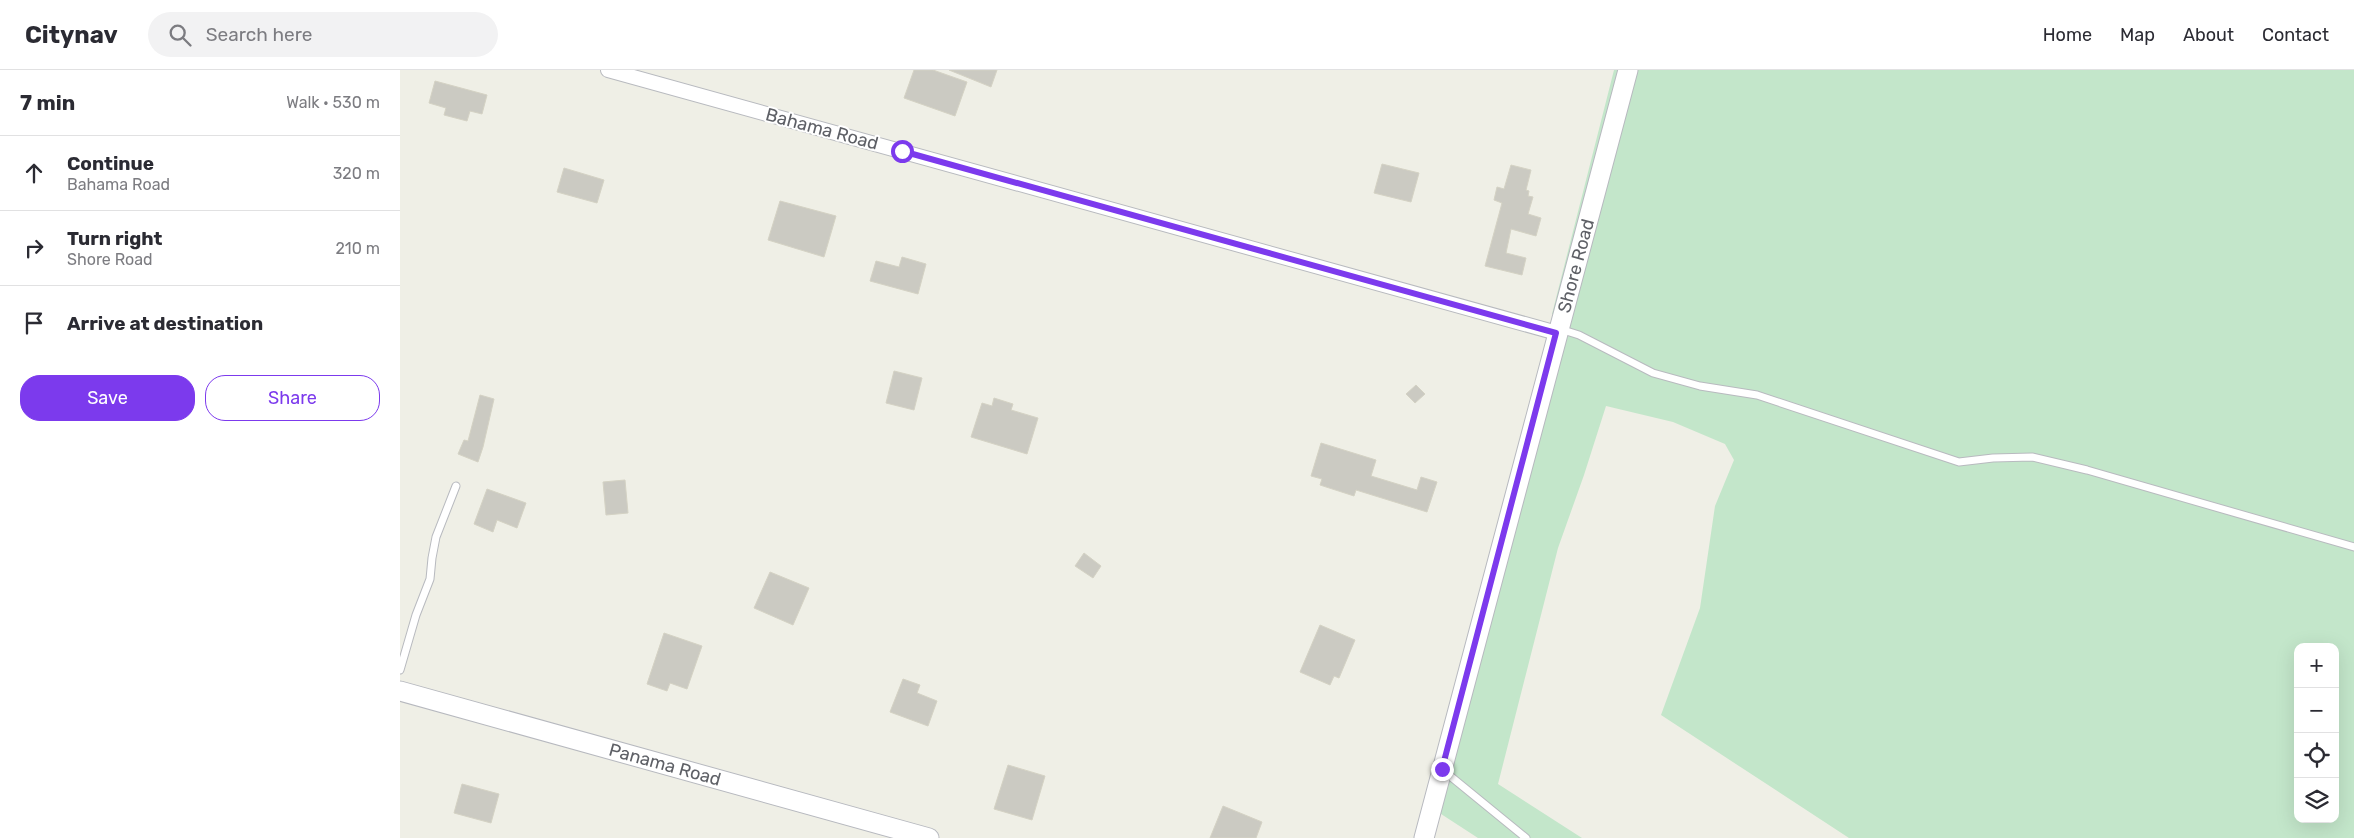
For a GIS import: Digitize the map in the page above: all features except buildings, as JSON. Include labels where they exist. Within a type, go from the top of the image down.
[{"type":"street","name":"Bahama Road","points":[[608,70],[1557,331]]},
{"type":"street","name":"Shore Road","points":[[1424,838],[1557,331],[1628,70]]},
{"type":"street","name":"Panama Road","points":[[400,691],[929,838]]},
{"type":"lane","points":[[1557,331],[1579,335],[1652,373],[1700,386],[1757,395],[1959,462],[1993,458],[2032,457],[2096,473],[2354,547]]},
{"type":"lane","points":[[400,670],[416,615],[430,580],[436,537],[456,486]]},
{"type":"lane","points":[[1442,769],[1526,838]]},
{"type":"green space","points":[[1614,70],[1621,70],[1554,315],[1552,314]]},
{"type":"green space","points":[[1636,70],[2354,70],[2354,838],[1849,838],[1661,715],[1700,608],[1715,506],[1734,460],[1725,444],[1673,422],[1606,406],[1558,548],[1498,784],[1582,838],[1478,838],[1438,812]]},
{"type":"route","points":[[902,151],[1556,333],[1442,769]]}]
